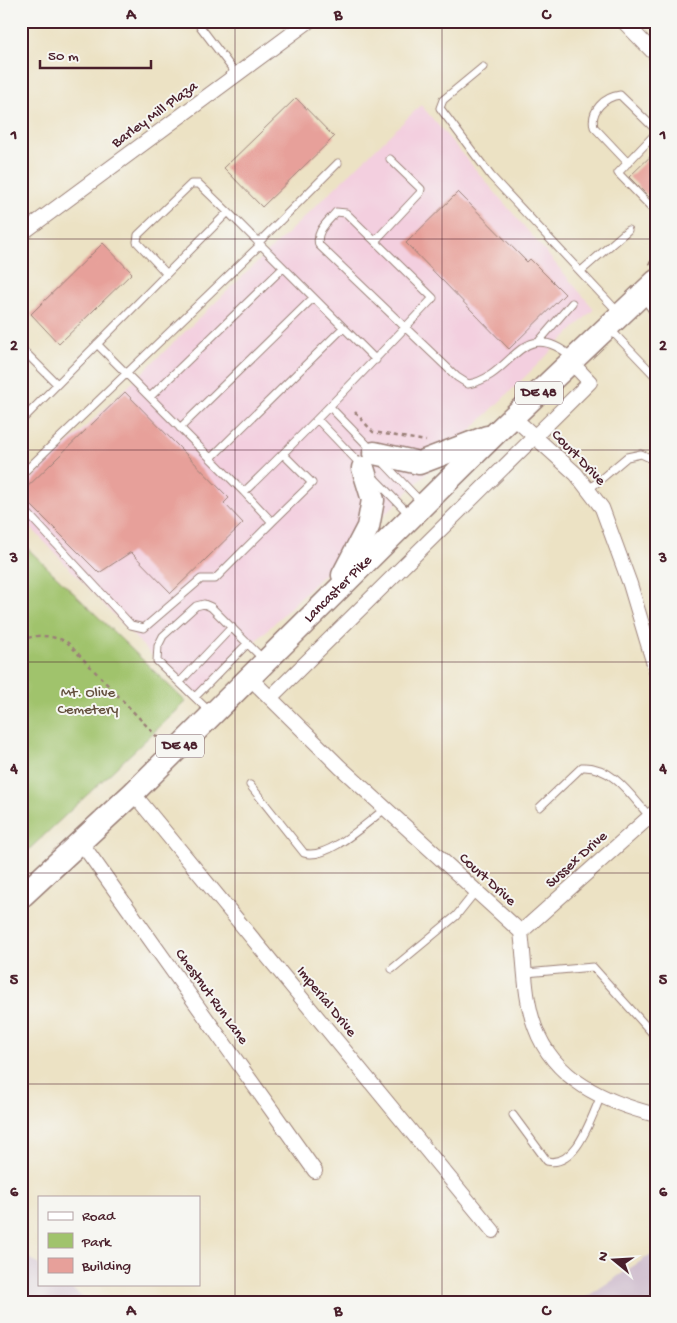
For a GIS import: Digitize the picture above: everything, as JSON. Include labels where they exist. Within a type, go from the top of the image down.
[{"type":"main road","name":"Lancaster Pike","points":[[21,897],[133,793],[417,510],[615,321],[647,282]]},
{"type":"main road","points":[[335,591],[368,527],[373,500],[369,460],[419,463],[495,434]]},
{"type":"street","name":"Barley Mill Plaza","points":[[21,234],[309,21]]},
{"type":"street","points":[[623,21],[656,55]]},
{"type":"street","points":[[270,698],[590,382],[573,361]]},
{"type":"street","name":"Court Drive","points":[[513,417],[576,474],[602,508],[630,584],[656,671]]},
{"type":"street","name":"Court Drive","points":[[249,677],[385,809],[521,932]]},
{"type":"street","name":"Imperial Drive","points":[[133,793],[493,1231]]},
{"type":"street","name":"Sussex Drive","points":[[521,932],[653,814]]},
{"type":"street","name":"Chestnut Run Lane","points":[[80,842],[315,1171]]},
{"type":"street","points":[[521,932],[535,1027],[555,1062],[586,1090],[631,1109],[656,1115]]},
{"type":"lane","points":[[196,21],[237,74]]},
{"type":"lane","points":[[483,67],[443,100],[440,108],[491,176],[580,271],[656,377]]},
{"type":"lane","points":[[628,163],[594,127],[592,119],[596,110],[612,96],[620,95],[656,132],[628,163],[618,173],[656,212]]},
{"type":"lane","points":[[375,241],[420,194],[420,189],[390,159]]},
{"type":"lane","points":[[21,475],[127,374],[338,163]]},
{"type":"lane","points":[[166,273],[137,242],[138,236],[191,184],[199,184],[376,360]]},
{"type":"lane","points":[[21,420],[228,212]]},
{"type":"lane","points":[[244,492],[331,408],[376,360],[405,328],[433,298],[346,213],[336,212],[317,238],[319,244],[405,328],[457,377],[468,384],[477,382],[494,372],[528,344],[540,340],[572,302]]},
{"type":"lane","points":[[580,271],[628,230]]},
{"type":"lane","points":[[150,397],[283,268]]},
{"type":"lane","points":[[647,282],[656,315]]},
{"type":"lane","points":[[180,428],[313,298]]},
{"type":"lane","points":[[211,458],[343,328]]},
{"type":"lane","points":[[540,340],[561,348],[573,361]]},
{"type":"lane","points":[[97,344],[272,522]]},
{"type":"lane","points":[[21,348],[57,384]]},
{"type":"lane","points":[[331,408],[369,460],[417,510]]},
{"type":"lane","points":[[318,420],[369,460],[417,510]]},
{"type":"lane","points":[[21,506],[131,625],[144,628],[201,579],[215,578],[312,483],[283,454]]},
{"type":"lane","points":[[588,490],[627,457],[641,454],[656,464]]},
{"type":"lane","points":[[212,714],[157,661],[158,646],[163,636],[196,606],[204,604],[211,606],[265,661]]},
{"type":"lane","points":[[180,682],[232,627]]},
{"type":"lane","points":[[194,697],[248,644]]},
{"type":"lane","points":[[540,807],[582,766],[594,766],[620,783],[653,814]]},
{"type":"lane","points":[[250,785],[304,853],[308,855],[314,855],[338,844],[385,809]]},
{"type":"lane","points":[[392,969],[456,916],[476,892]]},
{"type":"lane","points":[[526,973],[593,967],[653,1034]]},
{"type":"lane","points":[[514,1116],[548,1161],[560,1162],[574,1152],[600,1096]]},
{"type":"path","points":[[647,282],[656,256]]},
{"type":"path","points":[[355,412],[373,432],[435,442]]},
{"type":"path","points":[[21,642],[28,637],[47,636],[66,641],[110,686],[133,714],[173,752]]},
{"type":"shaded area","points":[[421,105],[594,309],[195,701],[21,517],[21,489]]},
{"type":"shaded area","points":[[656,1251],[656,1302],[579,1302]]},
{"type":"shaded area","points":[[21,1252],[38,1264],[38,1286],[68,1286],[89,1302],[21,1302]]},
{"type":"green space","name":"Mt. Olive Cemetery","points":[[21,542],[186,702],[21,857]]},
{"type":"building","points":[[296,98],[334,137],[262,207],[224,168]]},
{"type":"building","points":[[656,151],[656,204],[629,177]]},
{"type":"building","points":[[458,192],[527,262],[530,259],[565,294],[509,349],[406,243]]},
{"type":"building","points":[[103,243],[132,273],[59,344],[31,314]]},
{"type":"building","points":[[125,392],[229,498],[224,503],[243,523],[171,593],[131,552],[99,573],[21,495]]}]
